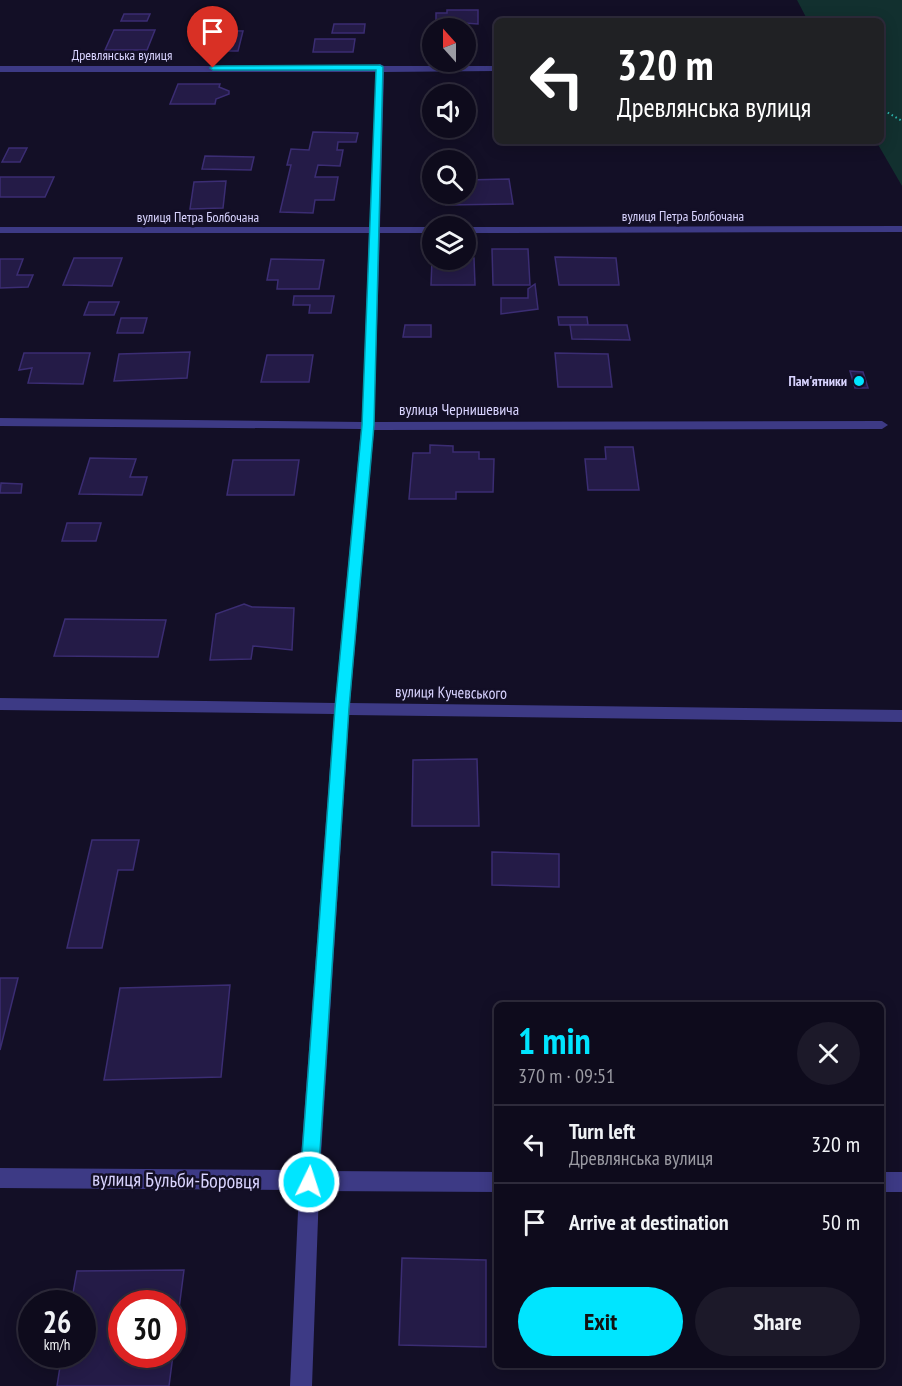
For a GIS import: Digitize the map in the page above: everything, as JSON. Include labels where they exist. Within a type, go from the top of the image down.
[{"type":"street","name":"Древлянська вулиця","points":[[0,69],[380,67],[494,69]]},
{"type":"street","points":[[301,1386],[309,1182],[342,708],[368,425],[380,67]]},
{"type":"street","name":"вулиця Петра Болбочана","points":[[476,230],[902,229]]},
{"type":"street","name":"вулиця Петра Болбочана","points":[[0,230],[422,230]]},
{"type":"street","name":"вулиця Чернишевича","points":[[0,422],[882,425]]},
{"type":"street","name":"вулиця Кучевського","points":[[0,704],[902,716]]},
{"type":"street","name":"вулиця Бульби-Боровця","points":[[0,1178],[494,1182]]},
{"type":"street","points":[[884,1182],[902,1182]]},
{"type":"path","points":[[884,110],[902,121]]},
{"type":"green space","points":[[797,0],[902,0],[902,186],[878,144],[884,144],[884,18],[806,18]]},
{"type":"building","points":[[447,10],[478,10],[478,24],[476,24],[476,18],[436,18],[436,13],[447,13]]},
{"type":"building","points":[[124,14],[150,14],[147,21],[121,21]]},
{"type":"building","points":[[334,24],[365,24],[364,33],[332,33]]},
{"type":"building","points":[[114,30],[155,30],[147,50],[105,50]]},
{"type":"building","points":[[203,30],[243,31],[238,51],[197,51]]},
{"type":"building","points":[[315,39],[355,39],[353,52],[313,52]]},
{"type":"building","points":[[178,84],[220,84],[219,87],[229,91],[229,94],[216,99],[215,104],[170,104]]},
{"type":"building","points":[[313,132],[358,133],[356,142],[338,142],[337,150],[343,150],[340,166],[318,165],[315,177],[338,177],[334,200],[315,200],[313,213],[280,212],[291,165],[287,165],[291,149],[309,150]]},
{"type":"building","points":[[9,148],[27,148],[20,162],[2,162]]},
{"type":"building","points":[[205,156],[254,157],[251,170],[202,169]]},
{"type":"building","points":[[0,177],[54,177],[45,197],[0,197]]},
{"type":"building","points":[[509,179],[513,204],[446,205],[476,204],[476,180]]},
{"type":"building","points":[[226,181],[223,208],[190,209],[194,182]]},
{"type":"building","points":[[492,249],[528,249],[530,285],[493,285]]},
{"type":"building","points":[[555,257],[616,258],[619,285],[559,285]]},
{"type":"building","points":[[74,258],[122,258],[112,286],[63,285]]},
{"type":"building","points":[[0,259],[23,259],[17,275],[33,275],[28,287],[0,288]]},
{"type":"building","points":[[271,259],[324,260],[319,289],[277,289],[278,280],[267,280]]},
{"type":"building","points":[[432,270],[474,270],[475,285],[431,285]]},
{"type":"building","points":[[535,284],[538,309],[501,314],[501,298],[528,298],[528,289]]},
{"type":"building","points":[[294,296],[334,296],[331,313],[309,313],[310,305],[293,305]]},
{"type":"building","points":[[89,302],[119,302],[114,315],[84,315]]},
{"type":"building","points":[[558,317],[587,317],[588,325],[559,325]]},
{"type":"building","points":[[121,318],[147,318],[143,333],[117,333]]},
{"type":"building","points":[[405,325],[431,325],[431,337],[403,337]]},
{"type":"building","points":[[570,325],[627,325],[630,340],[572,339]]},
{"type":"building","points":[[190,352],[187,378],[114,381],[119,354]]},
{"type":"building","points":[[24,353],[90,353],[83,384],[28,383],[32,368],[19,370]]},
{"type":"building","points":[[555,353],[608,354],[612,387],[558,387]]},
{"type":"building","points":[[267,355],[313,355],[309,382],[261,382]]},
{"type":"building","name":"Пам'ятники","points":[[850,371],[863,372],[868,388],[855,388]]},
{"type":"building","points":[[430,445],[453,446],[453,452],[479,452],[479,459],[494,459],[493,492],[456,492],[456,499],[409,499],[413,453],[430,453]]},
{"type":"building","points":[[605,447],[633,447],[639,490],[588,490],[585,459],[606,459]]},
{"type":"building","points":[[90,458],[136,459],[130,477],[147,477],[142,495],[79,494]]},
{"type":"building","points":[[233,460],[299,460],[294,495],[227,495]]},
{"type":"building","points":[[1,483],[22,484],[21,493],[0,493]]},
{"type":"building","points":[[67,523],[101,523],[96,541],[62,541]]},
{"type":"building","points":[[244,604],[252,607],[294,608],[292,650],[253,646],[251,659],[210,660],[216,614]]},
{"type":"building","points":[[65,619],[166,620],[158,657],[54,656]]},
{"type":"building","points":[[477,759],[479,826],[412,826],[413,760]]},
{"type":"building","points":[[92,840],[139,840],[133,870],[118,870],[102,948],[67,948]]},
{"type":"building","points":[[492,852],[559,854],[559,887],[492,885]]},
{"type":"building","points":[[0,978],[18,978],[0,1050]]},
{"type":"building","points":[[230,985],[221,1077],[104,1080],[120,988]]},
{"type":"building","points":[[402,1258],[486,1260],[486,1347],[399,1345]]},
{"type":"building","points":[[184,1270],[181,1290],[108,1290],[108,1368],[171,1368],[169,1386],[57,1386],[60,1368],[96,1368],[96,1290],[74,1290],[77,1271]]},
{"type":"place","name":"Пам'ятники","points":[[859,381]]},
{"type":"route","points":[[213,68],[380,67],[368,425],[342,708],[309,1182]]}]
